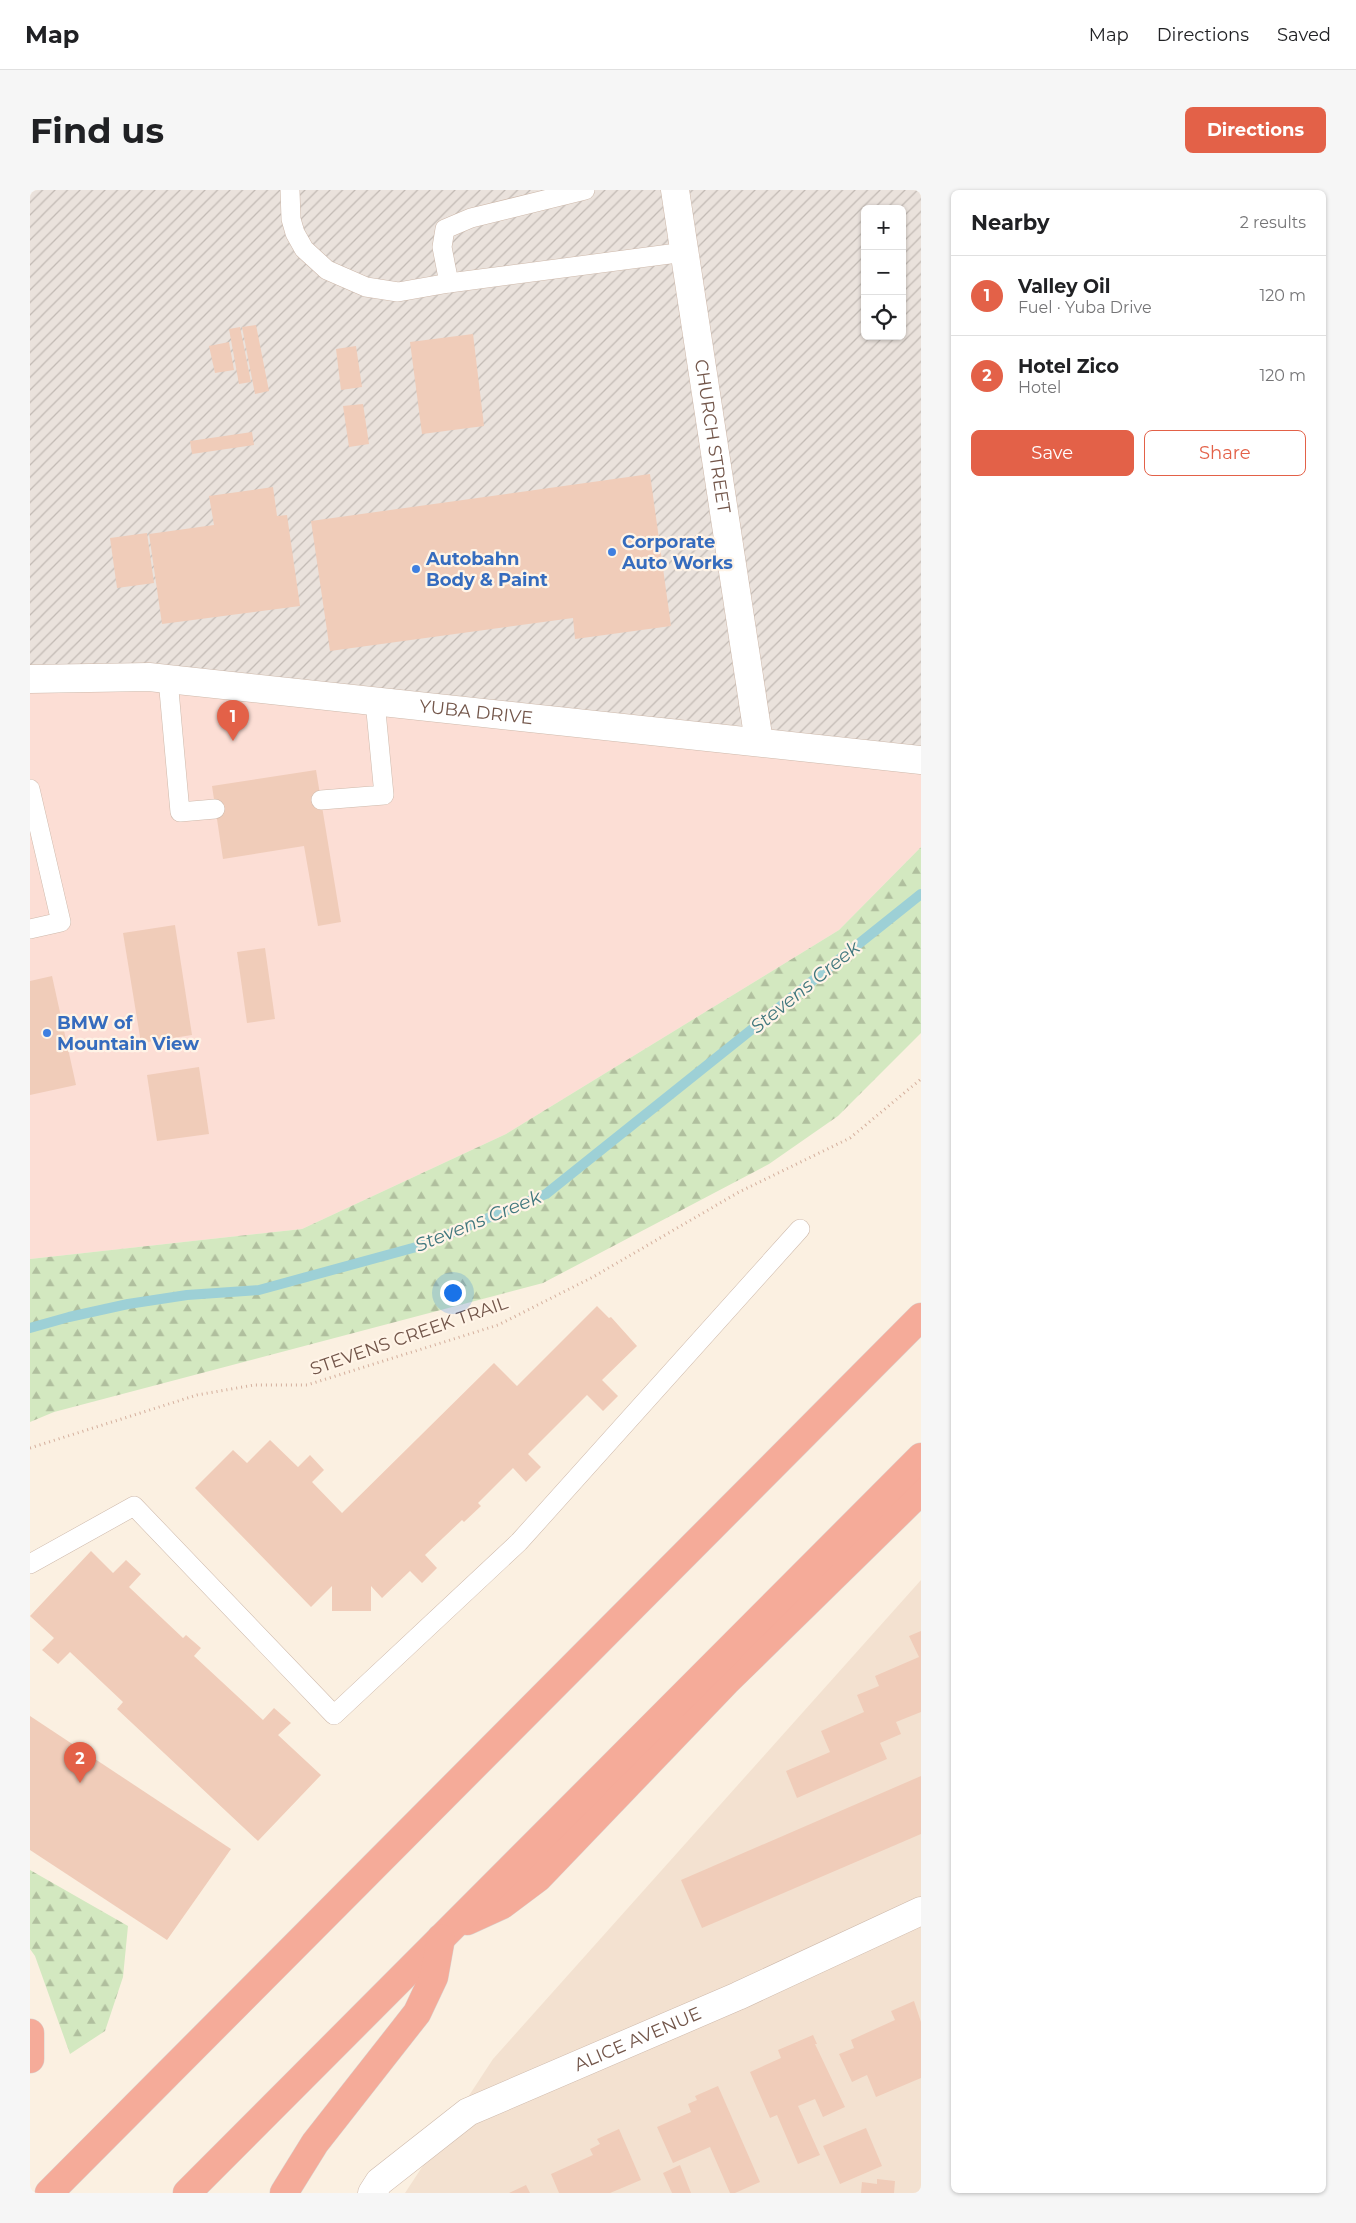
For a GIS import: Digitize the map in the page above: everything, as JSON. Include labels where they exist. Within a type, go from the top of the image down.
[{"type":"highway","points":[[48,2193],[921,1317]]},
{"type":"highway","points":[[187,2193],[921,1457]]},
{"type":"highway","points":[[284,2193],[314,2143],[417,2013],[434,1977],[447,1932],[502,1905],[538,1878],[726,1682],[921,1491]]},
{"type":"highway","points":[[30,2033],[30,2059]]},
{"type":"street","name":"CHURCH STREET","points":[[675,190],[759,742]]},
{"type":"street","name":"YUBA DRIVE","points":[[30,678],[149,677],[921,760]]},
{"type":"street","name":"ALICE AVENUE","points":[[372,2193],[379,2182],[468,2112],[738,1996],[921,1911]]},
{"type":"lane","points":[[290,190],[291,219],[295,233],[304,250],[327,270],[366,287],[398,292],[449,283],[685,252]]},
{"type":"lane","points":[[449,283],[442,247],[445,229],[471,218],[585,190]]},
{"type":"lane","points":[[168,679],[180,812],[215,809]]},
{"type":"lane","points":[[321,800],[384,795],[375,701]]},
{"type":"lane","points":[[30,789],[61,922],[30,929]]},
{"type":"lane","points":[[30,1564],[134,1506],[334,1715],[519,1542],[800,1229]]},
{"type":"path","name":"STEVENS CREEK TRAIL","points":[[30,1448],[197,1395],[254,1385],[307,1385],[498,1325],[593,1277],[738,1192],[850,1138],[921,1079]]},
{"type":"shaded area","points":[[30,190],[921,190],[921,760],[30,679]]},
{"type":"shaded area","points":[[30,679],[921,760],[921,847],[839,930],[506,1134],[302,1229],[30,1259]]},
{"type":"shaded area","points":[[921,1580],[921,2193],[405,2193],[493,2059]]},
{"type":"green space","points":[[921,847],[921,1033],[838,1116],[769,1164],[543,1283],[54,1412],[30,1422],[30,1259],[302,1229],[506,1134],[839,930]]},
{"type":"green space","points":[[30,1870],[128,1926],[123,1977],[105,2031],[70,2054],[35,1956],[30,1949]]},
{"type":"building","points":[[256,325],[269,391],[255,394],[242,327]]},
{"type":"building","points":[[240,327],[251,382],[239,384],[229,329]]},
{"type":"building","points":[[473,334],[484,426],[422,434],[410,342]]},
{"type":"building","points":[[229,342],[234,370],[215,373],[209,346]]},
{"type":"building","points":[[356,346],[362,387],[341,390],[336,349]]},
{"type":"building","points":[[363,404],[369,444],[349,447],[343,406]]},
{"type":"building","points":[[252,432],[254,445],[192,454],[190,441]]},
{"type":"building","points":[[650,474],[671,626],[575,639],[573,618],[330,651],[311,521]]},
{"type":"building","points":[[273,487],[277,516],[287,515],[300,606],[162,624],[149,534],[214,525],[209,496]]},
{"type":"building","points":[[147,533],[154,583],[117,588],[110,538]]},
{"type":"building","points":[[316,770],[341,922],[318,926],[304,846],[223,859],[212,786]]},
{"type":"building","points":[[175,925],[192,1035],[141,1043],[123,933]]},
{"type":"building","points":[[265,948],[275,1019],[247,1023],[237,952]]},
{"type":"building","name":"BMW of Mountain View","points":[[52,976],[76,1085],[30,1095],[30,981]]},
{"type":"building","points":[[199,1067],[209,1134],[157,1141],[147,1075]]},
{"type":"building","points":[[597,1306],[609,1318],[611,1317],[637,1346],[602,1380],[618,1396],[603,1411],[587,1395],[528,1454],[541,1467],[526,1482],[513,1468],[478,1503],[481,1506],[464,1522],[462,1520],[425,1555],[437,1568],[422,1583],[410,1571],[382,1598],[371,1586],[371,1611],[332,1611],[332,1586],[311,1607],[195,1488],[233,1450],[247,1463],[270,1440],[298,1467],[310,1455],[324,1470],[312,1482],[342,1513],[494,1363],[517,1386]]},
{"type":"building","points":[[91,1551],[113,1573],[126,1560],[141,1574],[129,1587],[183,1638],[186,1635],[201,1648],[194,1656],[263,1720],[274,1708],[291,1723],[278,1735],[321,1775],[258,1841],[117,1709],[123,1702],[70,1652],[58,1664],[42,1650],[54,1638],[30,1616]]},
{"type":"building","points":[[921,1631],[921,1712],[896,1722],[901,1734],[880,1743],[887,1759],[797,1798],[786,1771],[830,1752],[821,1731],[864,1712],[857,1695],[879,1686],[875,1676],[919,1657],[909,1636]]},
{"type":"building","points":[[30,1716],[231,1849],[167,1940],[30,1850]]},
{"type":"building","points":[[921,1776],[921,1834],[702,1928],[681,1880]]},
{"type":"building","points":[[914,2001],[921,2022],[921,2078],[876,2097],[867,2075],[852,2082],[839,2054],[854,2048],[851,2040],[895,2020],[891,2011]]},
{"type":"building","points":[[813,2035],[817,2044],[815,2044],[845,2107],[823,2117],[815,2099],[798,2106],[820,2155],[798,2164],[777,2115],[770,2118],[750,2072],[781,2058],[778,2050]]},
{"type":"building","points":[[718,2086],[760,2182],[735,2193],[730,2193],[710,2147],[673,2163],[657,2127],[691,2112],[688,2104],[697,2100],[695,2096]]},
{"type":"building","points":[[866,2128],[882,2166],[840,2184],[823,2146]]},
{"type":"building","points":[[619,2129],[641,2180],[610,2193],[559,2193],[551,2174],[593,2155],[590,2149],[600,2144],[597,2139]]},
{"type":"building","points":[[680,2165],[691,2193],[672,2193],[663,2173]]},
{"type":"building","points":[[877,2179],[895,2181],[894,2193],[861,2193],[862,2182],[877,2184]]},
{"type":"building","points":[[526,2185],[530,2193],[509,2193]]},
{"type":"waterway","name":"Stevens Creek","points":[[30,1328],[128,1304],[187,1295],[259,1290],[420,1246],[546,1194],[921,894]]},
{"type":"place","name":"Corporate Auto Works","points":[[612,552]]},
{"type":"place","name":"Autobahn Body & Paint","points":[[416,569]]},
{"type":"place","name":"Valley Oil","points":[[233,741]]},
{"type":"place","name":"BMW of Mountain View","points":[[47,1033]]},
{"type":"place","name":"Hotel Zico","points":[[80,1783]]}]
